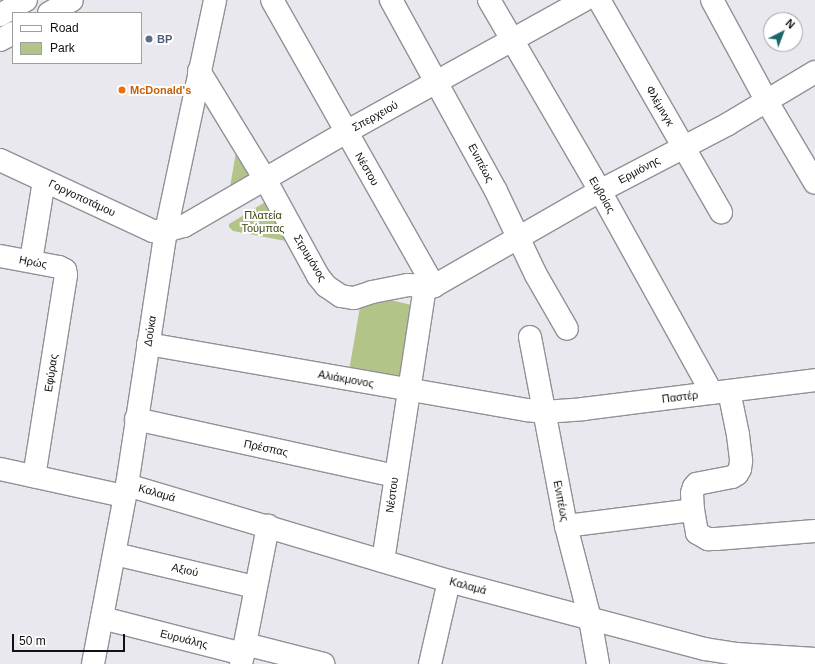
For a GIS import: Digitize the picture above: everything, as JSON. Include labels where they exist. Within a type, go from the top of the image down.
[{"type":"street","points":[[0,15],[26,0]]},
{"type":"street","points":[[51,12],[72,0]]},
{"type":"street","name":"Δούκα","points":[[93,664],[126,490],[166,231],[215,0]]},
{"type":"street","name":"Νέστου","points":[[272,0],[434,284],[409,390],[383,561]]},
{"type":"street","name":"Ενιπέως","points":[[391,0],[437,81],[495,189],[536,275],[567,329]]},
{"type":"street","name":"Ευβοίας","points":[[489,0],[511,40],[720,392],[738,435],[741,461],[740,469],[737,474],[732,477],[697,484],[692,493],[697,533],[708,539],[815,531]]},
{"type":"street","name":"Σπερχειού","points":[[166,231],[184,226],[346,132],[584,0]]},
{"type":"street","name":"Φλέμινγκ","points":[[599,0],[721,212]]},
{"type":"street","points":[[712,0],[766,100],[815,183]]},
{"type":"street","points":[[0,40],[12,34]]},
{"type":"street","name":"Στρυμόνος","points":[[199,71],[265,179],[318,276],[334,293],[341,296],[354,298],[372,292],[407,285],[434,284]]},
{"type":"street","name":"Ερμιόνης","points":[[434,284],[600,191],[728,124],[815,72]]},
{"type":"street","name":"Γοργοποτάμου","points":[[0,160],[153,231],[166,231]]},
{"type":"street","points":[[31,261],[44,180]]},
{"type":"street","name":"Ηρώς","points":[[0,256],[59,267],[65,270]]},
{"type":"street","name":"Εφύρας","points":[[34,476],[66,275],[65,270]]},
{"type":"street","name":"Ενιπέως","points":[[530,337],[566,526],[590,619],[598,664]]},
{"type":"street","name":"Αλιάκμονος","points":[[148,344],[544,412]]},
{"type":"street","name":"Παστέρ","points":[[544,412],[583,409],[815,380]]},
{"type":"street","name":"Πρέσπας","points":[[136,419],[395,476]]},
{"type":"street","name":"Καλαμά","points":[[0,469],[34,476],[126,490],[268,526],[449,581],[705,649],[736,654],[815,659]]},
{"type":"street","points":[[566,526],[693,510]]},
{"type":"street","points":[[243,654],[268,526]]},
{"type":"street","name":"Αξιού","points":[[114,554],[255,587]]},
{"type":"street","points":[[430,664],[449,581]]},
{"type":"street","name":"Ευρυάλης","points":[[102,618],[243,654],[324,664]]},
{"type":"green space","points":[[236,152],[249,175],[230,187]]},
{"type":"green space","name":"Πλατεία Τούμπας","points":[[267,201],[291,242],[233,231],[229,227],[229,224]]},
{"type":"green space","points":[[382,298],[416,306],[403,382],[349,371],[361,301]]},
{"type":"place","name":"BP","points":[[149,39]]},
{"type":"place","name":"McDonald's","points":[[122,90]]}]
